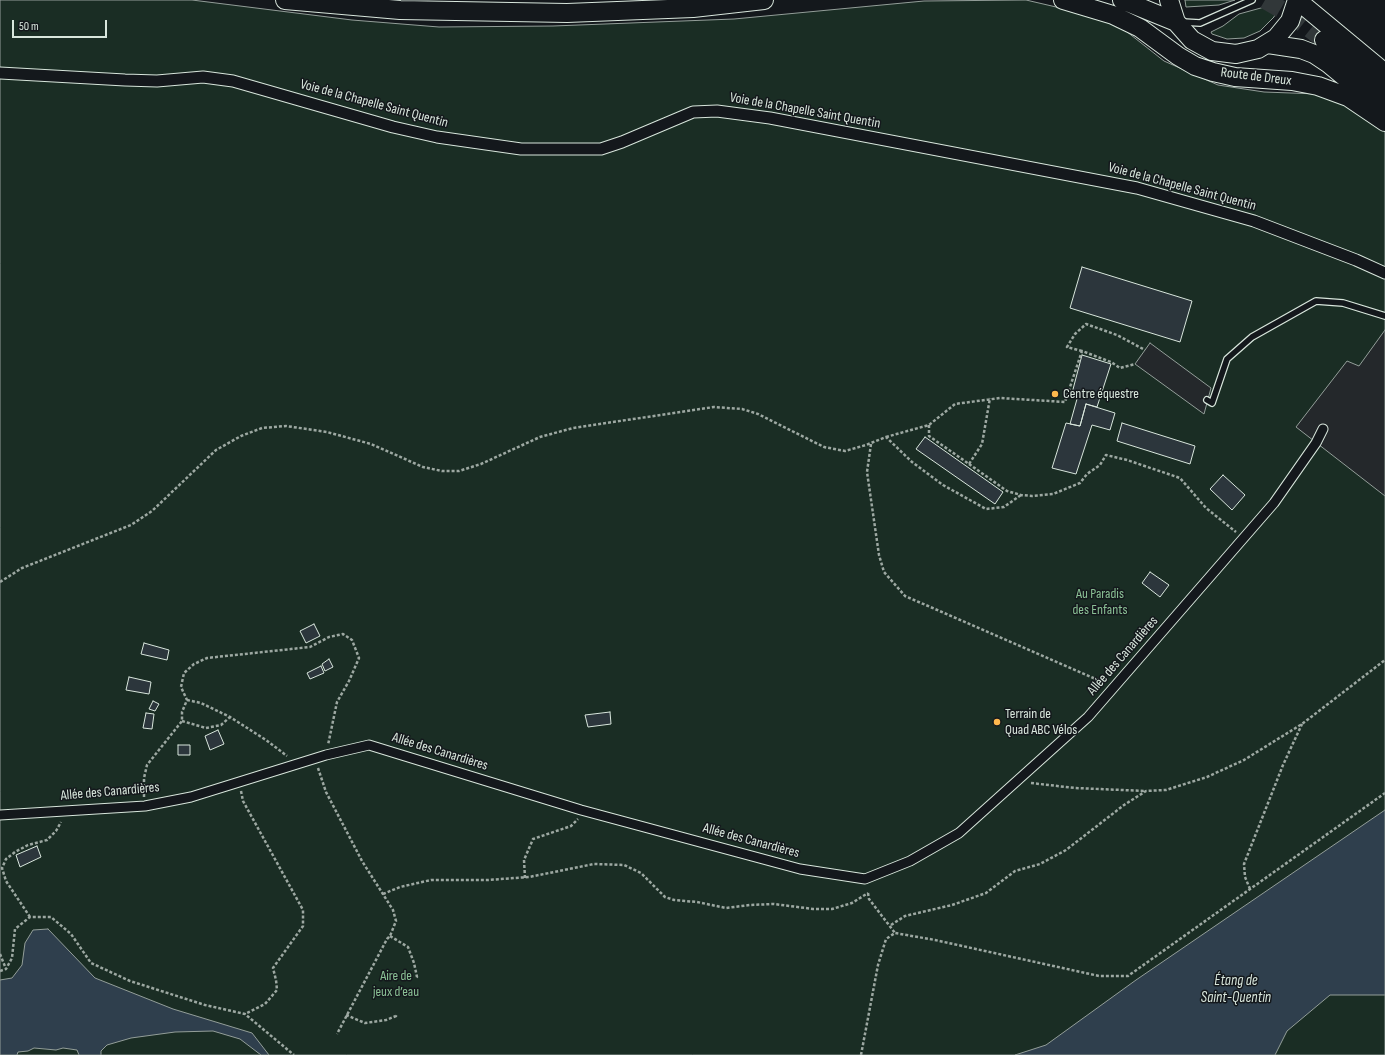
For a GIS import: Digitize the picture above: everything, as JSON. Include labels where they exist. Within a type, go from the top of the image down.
[{"type":"main road","points":[[285,0],[400,10],[567,13],[693,8],[764,0]]},
{"type":"main road","name":"Route de Dreux","points":[[1063,0],[1113,15],[1140,28],[1178,56],[1201,68],[1235,77],[1292,81],[1318,86],[1348,98],[1385,122]]},
{"type":"main road","points":[[1122,0],[1176,22]]},
{"type":"main road","points":[[1169,0],[1176,22],[1192,40],[1212,51],[1224,54],[1248,53],[1268,44],[1284,30],[1294,11],[1297,0],[1385,73]]},
{"type":"main road","points":[[1324,40],[1385,91]]},
{"type":"main road","points":[[1268,44],[1301,49],[1314,54],[1329,64],[1385,110]]},
{"type":"street","name":"Voie de la Chapelle Saint Quentin","points":[[0,73],[125,80],[157,80],[203,77],[233,81],[393,127],[437,137],[521,149],[601,148],[622,142],[693,112],[717,111],[770,118],[1137,188],[1254,221],[1350,257],[1385,273]]},
{"type":"street","name":"Allée des Canardières","points":[[0,815],[145,806],[191,797],[314,758],[369,745],[581,810],[800,869],[865,880],[910,861],[959,833],[1016,784],[1088,717],[1274,503],[1316,443],[1323,429]]},
{"type":"lane","points":[[1176,22],[1200,23],[1252,0]]},
{"type":"lane","points":[[1207,400],[1212,403],[1227,359],[1252,337],[1316,301],[1343,303],[1385,316]]},
{"type":"path","points":[[1135,364],[1126,368],[1120,368],[1111,362],[1067,346],[1075,334],[1086,324],[1117,335],[1145,350]]},
{"type":"path","points":[[0,582],[22,568],[131,525],[152,511],[216,450],[241,436],[262,428],[286,426],[327,432],[371,444],[423,467],[442,471],[459,471],[481,464],[540,437],[573,428],[714,407],[742,409],[758,414],[824,447],[845,451],[871,444],[886,437],[929,425],[955,404],[990,398],[1065,402],[1082,352]]},
{"type":"path","points":[[969,464],[982,444],[990,398]]},
{"type":"path","points":[[929,425],[929,436],[1007,491],[1021,495],[1053,494],[1080,483],[1087,474],[1100,465],[1106,455],[1127,460],[1180,478],[1206,508],[1245,537]]},
{"type":"path","points":[[886,437],[912,462],[943,485],[986,509],[1004,507],[1021,495]]},
{"type":"path","points":[[871,444],[868,472],[879,555],[884,572],[905,596],[1114,687]]},
{"type":"path","points":[[145,806],[144,778],[147,765],[182,721],[182,712],[187,700],[181,687],[184,673],[194,664],[208,658],[310,647],[329,637],[343,634],[352,640],[359,658],[349,681],[337,702],[326,755]]},
{"type":"path","points":[[1016,784],[1039,783],[1076,788],[1146,791],[1166,790],[1207,777],[1244,760],[1302,724],[1385,660]]},
{"type":"path","points":[[187,700],[201,703],[230,717],[266,740],[297,764]]},
{"type":"path","points":[[182,721],[206,728],[221,725],[230,717]]},
{"type":"path","points":[[1250,889],[1245,877],[1244,864],[1283,765],[1302,724]]},
{"type":"path","points":[[314,758],[326,792],[362,861],[393,910],[396,921],[390,936],[387,939],[337,1034]]},
{"type":"path","points":[[239,782],[243,801],[303,910],[303,926],[273,968],[277,990],[265,1004],[245,1014]]},
{"type":"path","points":[[891,925],[905,916],[952,905],[986,893],[1015,871],[1040,864],[1066,850],[1124,805],[1146,791]]},
{"type":"path","points":[[861,1055],[878,965],[886,938],[895,933],[935,940],[1099,976],[1128,976],[1385,794]]},
{"type":"path","points":[[525,878],[524,860],[533,839],[571,826],[577,822],[581,810]]},
{"type":"path","points":[[30,917],[6,881],[2,868],[6,859],[15,852],[28,845],[47,840],[56,831],[67,811]]},
{"type":"path","points":[[383,894],[400,887],[431,880],[525,878],[594,864],[624,865],[641,873],[665,897],[674,900],[697,902],[726,908],[774,904],[813,909],[832,909],[852,903],[868,893]]},
{"type":"path","points":[[865,880],[869,899],[891,925],[895,933]]},
{"type":"path","points":[[0,971],[6,969],[12,958],[15,928],[30,917],[51,917],[71,934],[91,963],[130,981],[205,1005],[245,1014],[294,1055]]},
{"type":"path","points":[[390,936],[408,947],[414,963],[417,977],[415,978]]},
{"type":"path","points":[[0,954],[6,969]]},
{"type":"path","points":[[346,1015],[365,1023],[386,1020],[396,1016],[395,1014]]},
{"type":"green space","points":[[0,0],[192,0],[352,20],[439,27],[553,26],[734,19],[924,1],[1026,0],[1112,20],[1164,61],[1218,85],[1264,92],[1318,94],[1361,105],[1385,123],[1385,1055],[0,1055]]},
{"type":"green space","points":[[1185,0],[1235,0],[1219,5],[1186,7]]},
{"type":"green space","points":[[1279,3],[1274,17],[1260,31],[1244,38],[1227,39],[1212,34],[1211,32],[1223,26],[1239,14]]},
{"type":"shaded area","points":[[1385,330],[1385,496],[1296,427],[1347,361],[1359,366]]},
{"type":"shaded area","points":[[1150,343],[1211,388],[1204,414],[1135,364]]},
{"type":"water","name":"Étang de Saint-Quentin","points":[[1385,810],[1385,995],[1330,995],[1287,1031],[1275,1055],[1015,1055],[1046,1045],[1136,980]]},
{"type":"water","points":[[48,929],[95,978],[173,1009],[252,1033],[269,1055],[261,1055],[240,1039],[213,1031],[175,1032],[131,1038],[107,1045],[101,1051],[101,1055],[79,1055],[77,1050],[63,1048],[56,1050],[34,1048],[28,1051],[18,1052],[17,1055],[0,1055],[0,980],[12,978],[22,965],[25,943],[33,930]]},
{"type":"building","points":[[1082,267],[1192,301],[1180,342],[1070,308]]},
{"type":"building","points":[[1082,355],[1111,364],[1097,407],[1086,404],[1080,426],[1070,424],[1077,399],[1071,397]]},
{"type":"building","points":[[1086,404],[1115,413],[1110,430],[1092,425],[1076,474],[1052,468],[1066,423],[1080,426]]},
{"type":"building","points":[[1122,423],[1195,446],[1190,464],[1117,441]]},
{"type":"building","points":[[925,437],[1003,492],[995,504],[916,449]]},
{"type":"building","points":[[1223,475],[1245,495],[1232,510],[1210,489]]},
{"type":"building","points":[[1150,572],[1169,585],[1160,597],[1142,583]]},
{"type":"building","points":[[314,624],[320,636],[306,643],[300,631]]},
{"type":"building","points":[[144,643],[169,650],[167,660],[141,654]]},
{"type":"building","points":[[329,659],[333,667],[325,671],[322,664]]},
{"type":"building","points":[[321,666],[324,673],[310,679],[307,673]]},
{"type":"building","points":[[129,677],[151,682],[149,694],[126,690]]},
{"type":"building","points":[[153,701],[159,704],[155,711],[149,709]]},
{"type":"building","points":[[610,712],[611,724],[588,727],[585,715]]},
{"type":"building","points":[[146,713],[154,714],[152,729],[143,728]]},
{"type":"building","points":[[218,730],[224,744],[210,750],[205,736]]},
{"type":"building","points":[[178,745],[190,745],[190,755],[178,755]]},
{"type":"building","points":[[37,846],[41,857],[20,867],[16,855]]},
{"type":"tunnel","points":[[1265,0],[1296,18],[1324,40]]},
{"type":"place","name":"Centre équestre","points":[[1055,394]]},
{"type":"place","name":"Terrain de Quad ABC Vélos","points":[[997,722]]},
{"type":"park label","name":"Au Paradis des Enfants","points":[[1100,602]]},
{"type":"park label","name":"Aire de jeux d’eau","points":[[396,984]]}]
